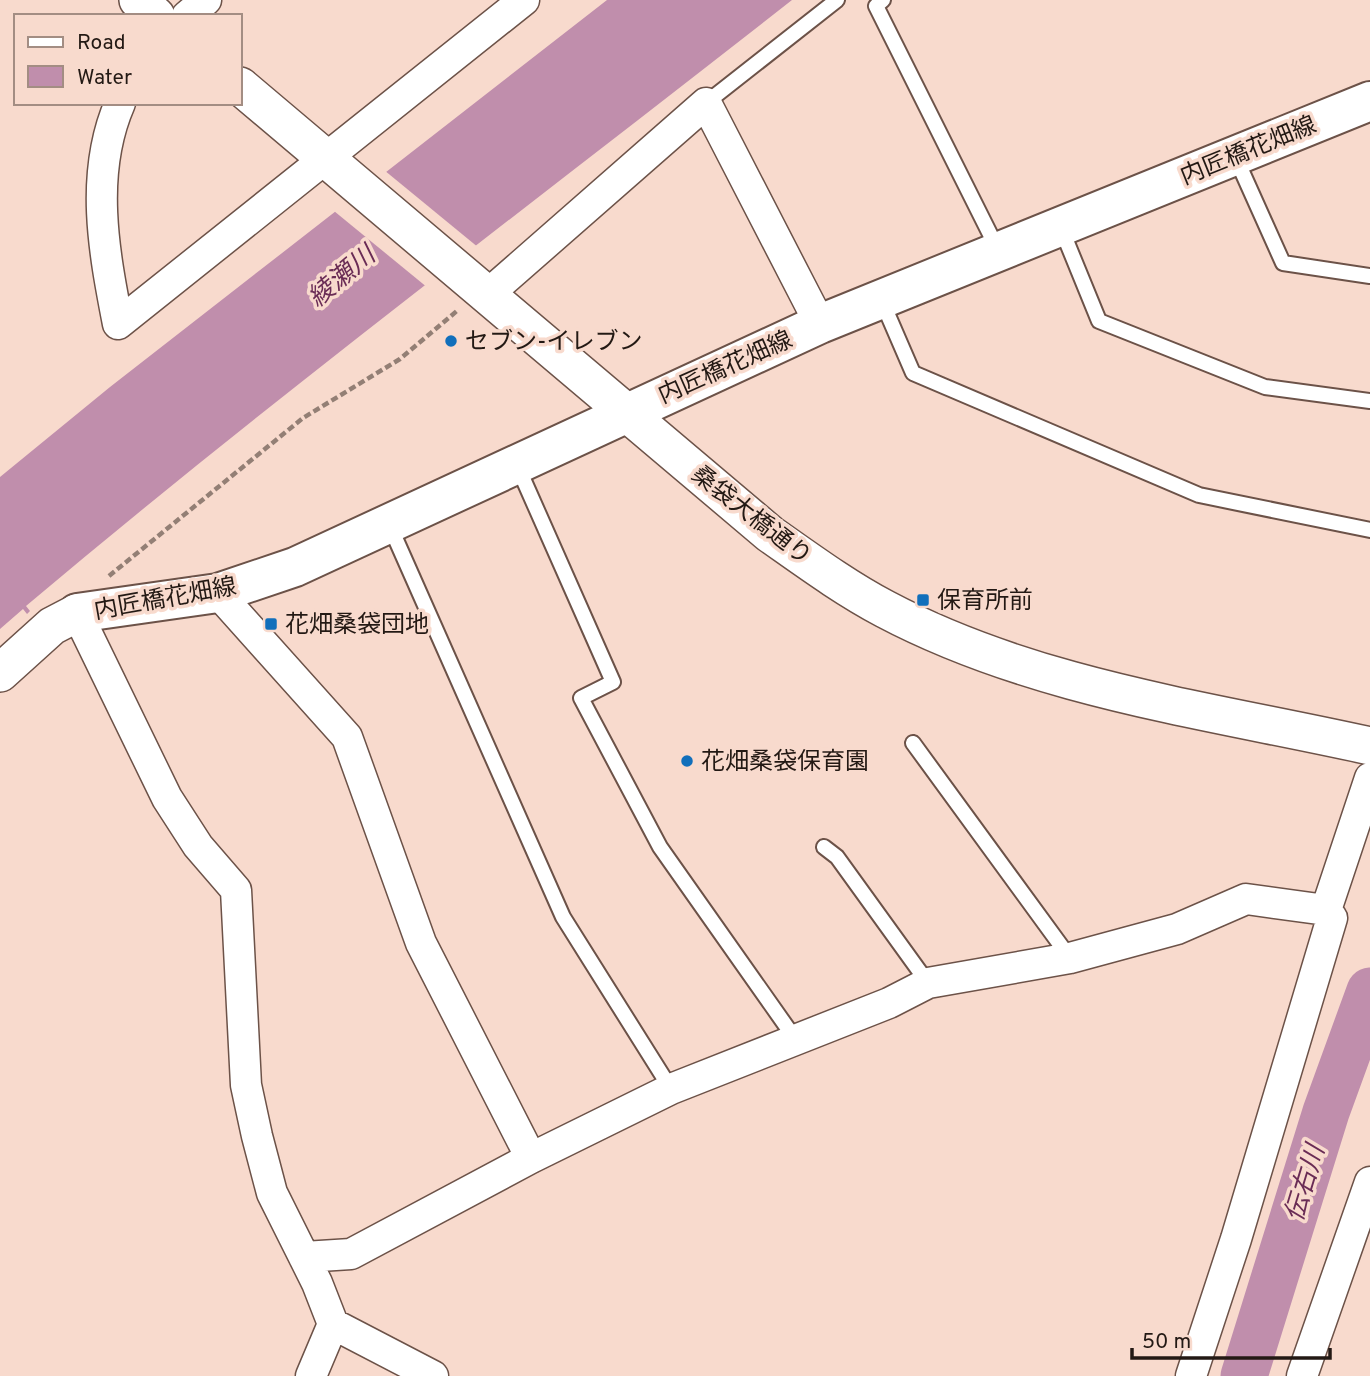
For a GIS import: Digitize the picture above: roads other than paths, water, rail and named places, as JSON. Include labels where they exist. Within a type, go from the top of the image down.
[{"type":"main road","name":"内匠橋花畑線","points":[[77,613],[218,593],[295,567],[820,324],[1370,101]]},
{"type":"street","points":[[138,0],[154,14]]},
{"type":"street","points":[[189,14],[206,0]]},
{"type":"street","points":[[119,105],[101,178],[105,256],[118,324],[333,164],[524,0]]},
{"type":"street","name":"桑袋大橋通り","points":[[242,88],[770,534],[842,584],[937,634],[1087,684],[1370,746]]},
{"type":"street","points":[[480,289],[706,103],[820,324]]},
{"type":"street","points":[[218,593],[347,737],[421,943],[531,1158]]},
{"type":"street","points":[[0,673],[52,626],[77,613],[167,798],[198,846],[236,890],[246,1085],[272,1193],[333,1324],[433,1376]]},
{"type":"street","points":[[1326,910],[1370,778]]},
{"type":"street","points":[[304,1258],[351,1254],[531,1158],[671,1089],[889,1003],[928,983],[1070,958],[1177,929],[1246,900],[1326,910],[1332,918],[1236,1239],[1191,1376]]},
{"type":"street","points":[[1302,1376],[1370,1181]]},
{"type":"street","points":[[311,1376],[333,1324]]},
{"type":"lane","points":[[706,103],[837,0]]},
{"type":"lane","points":[[883,0],[876,6],[998,252]]},
{"type":"lane","points":[[1235,155],[1283,263],[1370,276]]},
{"type":"lane","points":[[1061,226],[1098,321],[1265,387],[1370,401]]},
{"type":"lane","points":[[881,299],[914,373],[1199,495],[1370,530]]},
{"type":"lane","points":[[516,463],[613,682],[581,698],[660,847],[796,1040]]},
{"type":"lane","points":[[388,523],[563,917],[671,1089]]},
{"type":"lane","points":[[913,743],[1070,958]]},
{"type":"lane","points":[[824,847],[836,857],[928,983]]},
{"type":"water","name":"綾瀬川","points":[[607,0],[792,0],[310,375],[26,606],[30,611],[27,614],[23,609],[0,629],[0,477],[110,387]]},
{"type":"waterway","name":"伝右川","points":[[1244,1376],[1326,1112],[1370,991]]},
{"type":"place","name":"セブン-イレブン","points":[[451,341]]},
{"type":"place","name":"保育所前","points":[[923,600]]},
{"type":"place","name":"花畑桑袋団地","points":[[271,624]]},
{"type":"place","name":"花畑桑袋保育園","points":[[687,761]]}]
